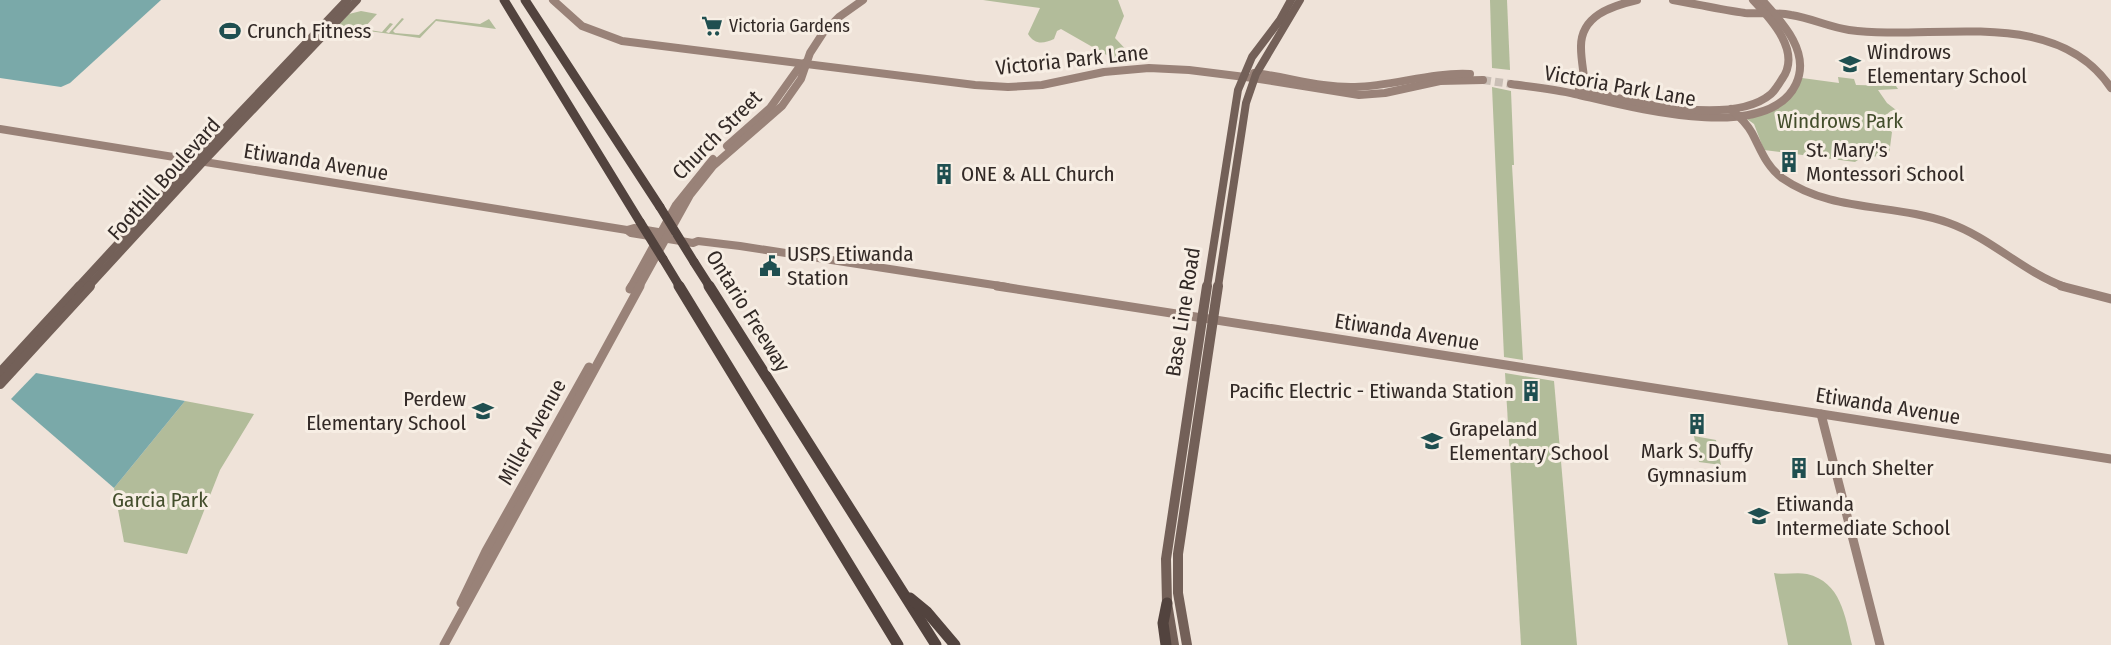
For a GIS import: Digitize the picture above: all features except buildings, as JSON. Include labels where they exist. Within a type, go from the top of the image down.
[{"type":"highway","name":"Ontario Freeway","points":[[527,2],[660,207],[936,645]]},
{"type":"highway","points":[[504,3],[898,645]]},
{"type":"highway","points":[[900,590],[927,612],[955,645]]},
{"type":"highway","points":[[1166,645],[1162,623],[1167,603]]},
{"type":"main road","name":"Foothill Boulevard","points":[[0,373],[347,0]]},
{"type":"main road","name":"Foothill Boulevard","points":[[0,384],[199,161],[357,0]]},
{"type":"main road","points":[[553,0],[566,16],[576,22],[599,34],[621,40],[705,52],[807,60]]},
{"type":"main road","points":[[560,0],[573,14],[604,31],[627,37],[807,60]]},
{"type":"main road","name":"Church Street","points":[[663,235],[676,205],[701,171],[770,108],[831,24],[863,0]]},
{"type":"main road","name":"Base Line Road","points":[[1187,645],[1178,593],[1178,554],[1234,104],[1243,75],[1291,0]]},
{"type":"main road","name":"Base Line Road","points":[[1174,645],[1167,603],[1167,550],[1241,132],[1254,76],[1300,0]]},
{"type":"main road","points":[[1585,93],[1582,33],[1601,10],[1637,0]]},
{"type":"main road","points":[[1673,0],[1731,11],[1790,15],[1862,32],[1996,31],[2024,35],[2050,43],[2075,55],[2095,69],[2111,88]]},
{"type":"main road","name":"Victoria Park Lane","points":[[1511,81],[1585,93],[1674,115],[1713,118],[1735,112],[1758,100],[1779,85],[1788,65],[1787,48],[1780,34],[1753,0]]},
{"type":"main road","name":"Victoria Park Lane","points":[[1735,112],[1760,111],[1779,102],[1791,93],[1798,81],[1801,69],[1798,52],[1790,35],[1762,0]]},
{"type":"main road","points":[[576,22],[600,32],[604,31]]},
{"type":"main road","name":"Victoria Park Lane","points":[[807,60],[993,86],[1042,84],[1138,68],[1254,76],[1359,95],[1385,93],[1440,81],[1483,77]]},
{"type":"main road","points":[[1735,112],[1751,132],[1756,148],[1766,163],[1782,178],[1809,194],[1838,203],[1916,214],[1947,222],[1980,237],[2032,272],[2056,284],[2076,292],[2111,299]]},
{"type":"main road","name":"Etiwanda Avenue","points":[[0,129],[627,230],[631,233],[663,235],[693,243],[698,241],[2111,459]]},
{"type":"main road","name":"Miller Avenue","points":[[438,645],[663,235]]},
{"type":"main road","name":"Miller Avenue","points":[[444,645],[663,235]]},
{"type":"main road","points":[[1821,414],[1880,645]]},
{"type":"green space","points":[[983,0],[1118,0],[1124,16],[1115,38],[1135,59],[1111,60],[1110,57],[1061,29],[1057,31],[1054,39],[1043,43],[1036,42],[1028,34],[1040,8]]},
{"type":"green space","points":[[1490,0],[1507,0],[1510,70],[1492,68]]},
{"type":"green space","points":[[361,11],[377,14],[363,29],[382,32],[390,23],[393,24],[386,32],[389,33],[402,18],[404,19],[393,31],[395,33],[419,35],[436,19],[480,24],[489,19],[496,29],[436,21],[420,38],[339,27],[331,36],[329,35],[349,14]]},
{"type":"green space","name":"Windrows Park","points":[[1838,77],[1854,79],[1856,85],[1896,86],[1898,89],[1878,90],[1887,103],[1896,110],[1886,115],[1881,125],[1892,132],[1889,155],[1861,158],[1855,162],[1764,150],[1754,124],[1747,119],[1788,98],[1802,78],[1839,83]]},
{"type":"green space","points":[[1492,87],[1511,91],[1514,165],[1512,165],[1523,360],[1504,357]]},
{"type":"green space","points":[[1505,373],[1554,381],[1577,645],[1521,645]]},
{"type":"green space","name":"Garcia Park","points":[[185,401],[254,414],[220,470],[187,554],[124,542],[114,488]]},
{"type":"green space","points":[[1694,436],[1716,440],[1721,465],[1699,462]]},
{"type":"green space","points":[[1774,573],[1807,574],[1827,584],[1840,602],[1852,645],[1788,645]]},
{"type":"water","points":[[0,0],[161,0],[70,83],[61,87],[0,78]]},
{"type":"water","points":[[36,373],[185,401],[114,488],[11,399]]},
{"type":"tunnel","points":[[1483,80],[1511,84]]},
{"type":"place","name":"Victoria Gardens","points":[[712,26]]},
{"type":"place","name":"Crunch Fitness","points":[[230,31]]},
{"type":"place","name":"Windrows Elementary School","points":[[1850,64]]},
{"type":"place","name":"St. Mary's Montessori School","points":[[1789,162]]},
{"type":"place","name":"ONE & ALL Church","points":[[944,174]]},
{"type":"place","name":"USPS Etiwanda Station","points":[[770,266]]},
{"type":"place","name":"Pacific Electric - Etiwanda Station","points":[[1531,391]]},
{"type":"place","name":"Perdew Elementary School","points":[[483,411]]},
{"type":"place","name":"Mark S. Duffy Gymnasium","points":[[1697,424]]},
{"type":"place","name":"Grapeland Elementary School","points":[[1432,441]]},
{"type":"place","name":"Lunch Shelter","points":[[1799,468]]},
{"type":"place","name":"Etiwanda Intermediate School","points":[[1759,516]]}]
